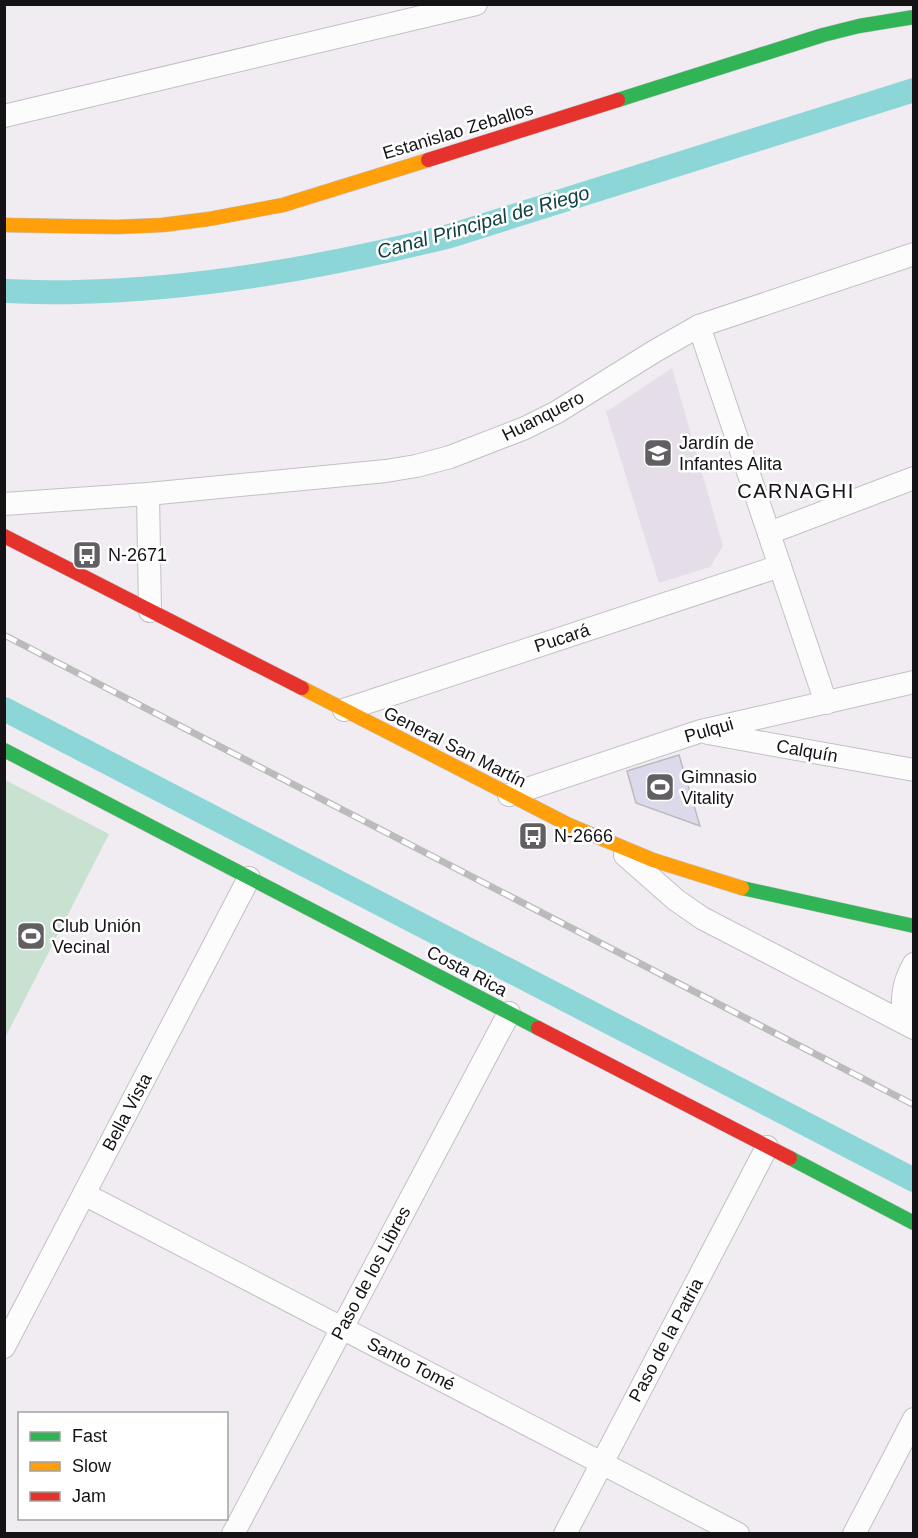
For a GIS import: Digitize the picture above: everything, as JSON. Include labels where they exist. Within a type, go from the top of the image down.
[{"type":"street","points":[[4,116],[476,4]]},
{"type":"street","name":"Estanislao Zeballos","points":[[4,225],[86,227],[161,225],[235,215],[284,205],[823,35],[859,26],[914,17]]},
{"type":"street","name":"Huanquero","points":[[4,504],[148,494],[386,471],[450,457],[489,443],[557,412],[677,337],[699,326],[914,254]]},
{"type":"street","points":[[699,326],[826,703]]},
{"type":"street","points":[[769,533],[914,478]]},
{"type":"street","points":[[148,494],[150,611]]},
{"type":"street","name":"General San Martín","points":[[4,536],[509,795],[612,844],[665,865],[753,891],[914,926]]},
{"type":"street","name":"Pucará","points":[[344,710],[780,566]]},
{"type":"street","name":"Pulqui","points":[[509,795],[700,731],[914,682]]},
{"type":"street","name":"Calquín","points":[[700,731],[914,770]]},
{"type":"street","name":"Costa Rica","points":[[4,750],[914,1224]]},
{"type":"street","points":[[612,844],[651,879],[702,918],[909,1025]]},
{"type":"street","name":"Bella Vista","points":[[4,1347],[249,878]]},
{"type":"street","points":[[909,1025],[902,1006],[902,992],[914,964]]},
{"type":"street","name":"Paso de los Libres","points":[[233,1533],[508,1013]]},
{"type":"street","name":"Paso de la Patria","points":[[566,1533],[767,1147]]},
{"type":"street","name":"Santo Tomé","points":[[84,1194],[738,1533]]},
{"type":"street","points":[[854,1533],[914,1419]]},
{"type":"shaded area","name":"Jardín de Infantes Alita","points":[[672,368],[723,546],[710,567],[659,583],[606,412]]},
{"type":"green space","name":"Club Unión Vecinal","points":[[5,780],[109,834],[5,1038]]},
{"type":"building","name":"Gimnasio Vitality","points":[[679,755],[700,826],[636,803],[627,771]]},
{"type":"waterway","name":"Canal Principal de Riego","points":[[4,291],[124,290],[219,281],[312,266],[404,247],[450,236],[914,90]]},
{"type":"waterway","points":[[4,709],[914,1180]]},
{"type":"railway","points":[[4,635],[914,1105]]},
{"type":"traffic: fast","points":[[618,100],[823,35],[859,26],[914,17]]},
{"type":"traffic: fast","points":[[4,750],[538,1028]]},
{"type":"traffic: fast","points":[[742,888],[914,926]]},
{"type":"traffic: fast","points":[[790,1158],[914,1223]]},
{"type":"traffic: slow","points":[[4,225],[117,227],[162,225],[209,219],[283,205],[428,160]]},
{"type":"traffic: slow","points":[[302,688],[569,825],[653,860],[742,888]]},
{"type":"traffic: jam","points":[[428,160],[618,100]]},
{"type":"traffic: jam","points":[[4,536],[302,688]]},
{"type":"traffic: jam","points":[[538,1028],[790,1158]]},
{"type":"place","name":"Jardín de Infantes Alita","points":[[658,453]]},
{"type":"place","name":"N-2671","points":[[87,555]]},
{"type":"place","name":"Gimnasio Vitality","points":[[660,787]]},
{"type":"place","name":"N-2666","points":[[533,836]]},
{"type":"place","name":"Club Unión Vecinal","points":[[31,936]]},
{"type":"district","name":"CARNAGHI","points":[[796,491]]}]
